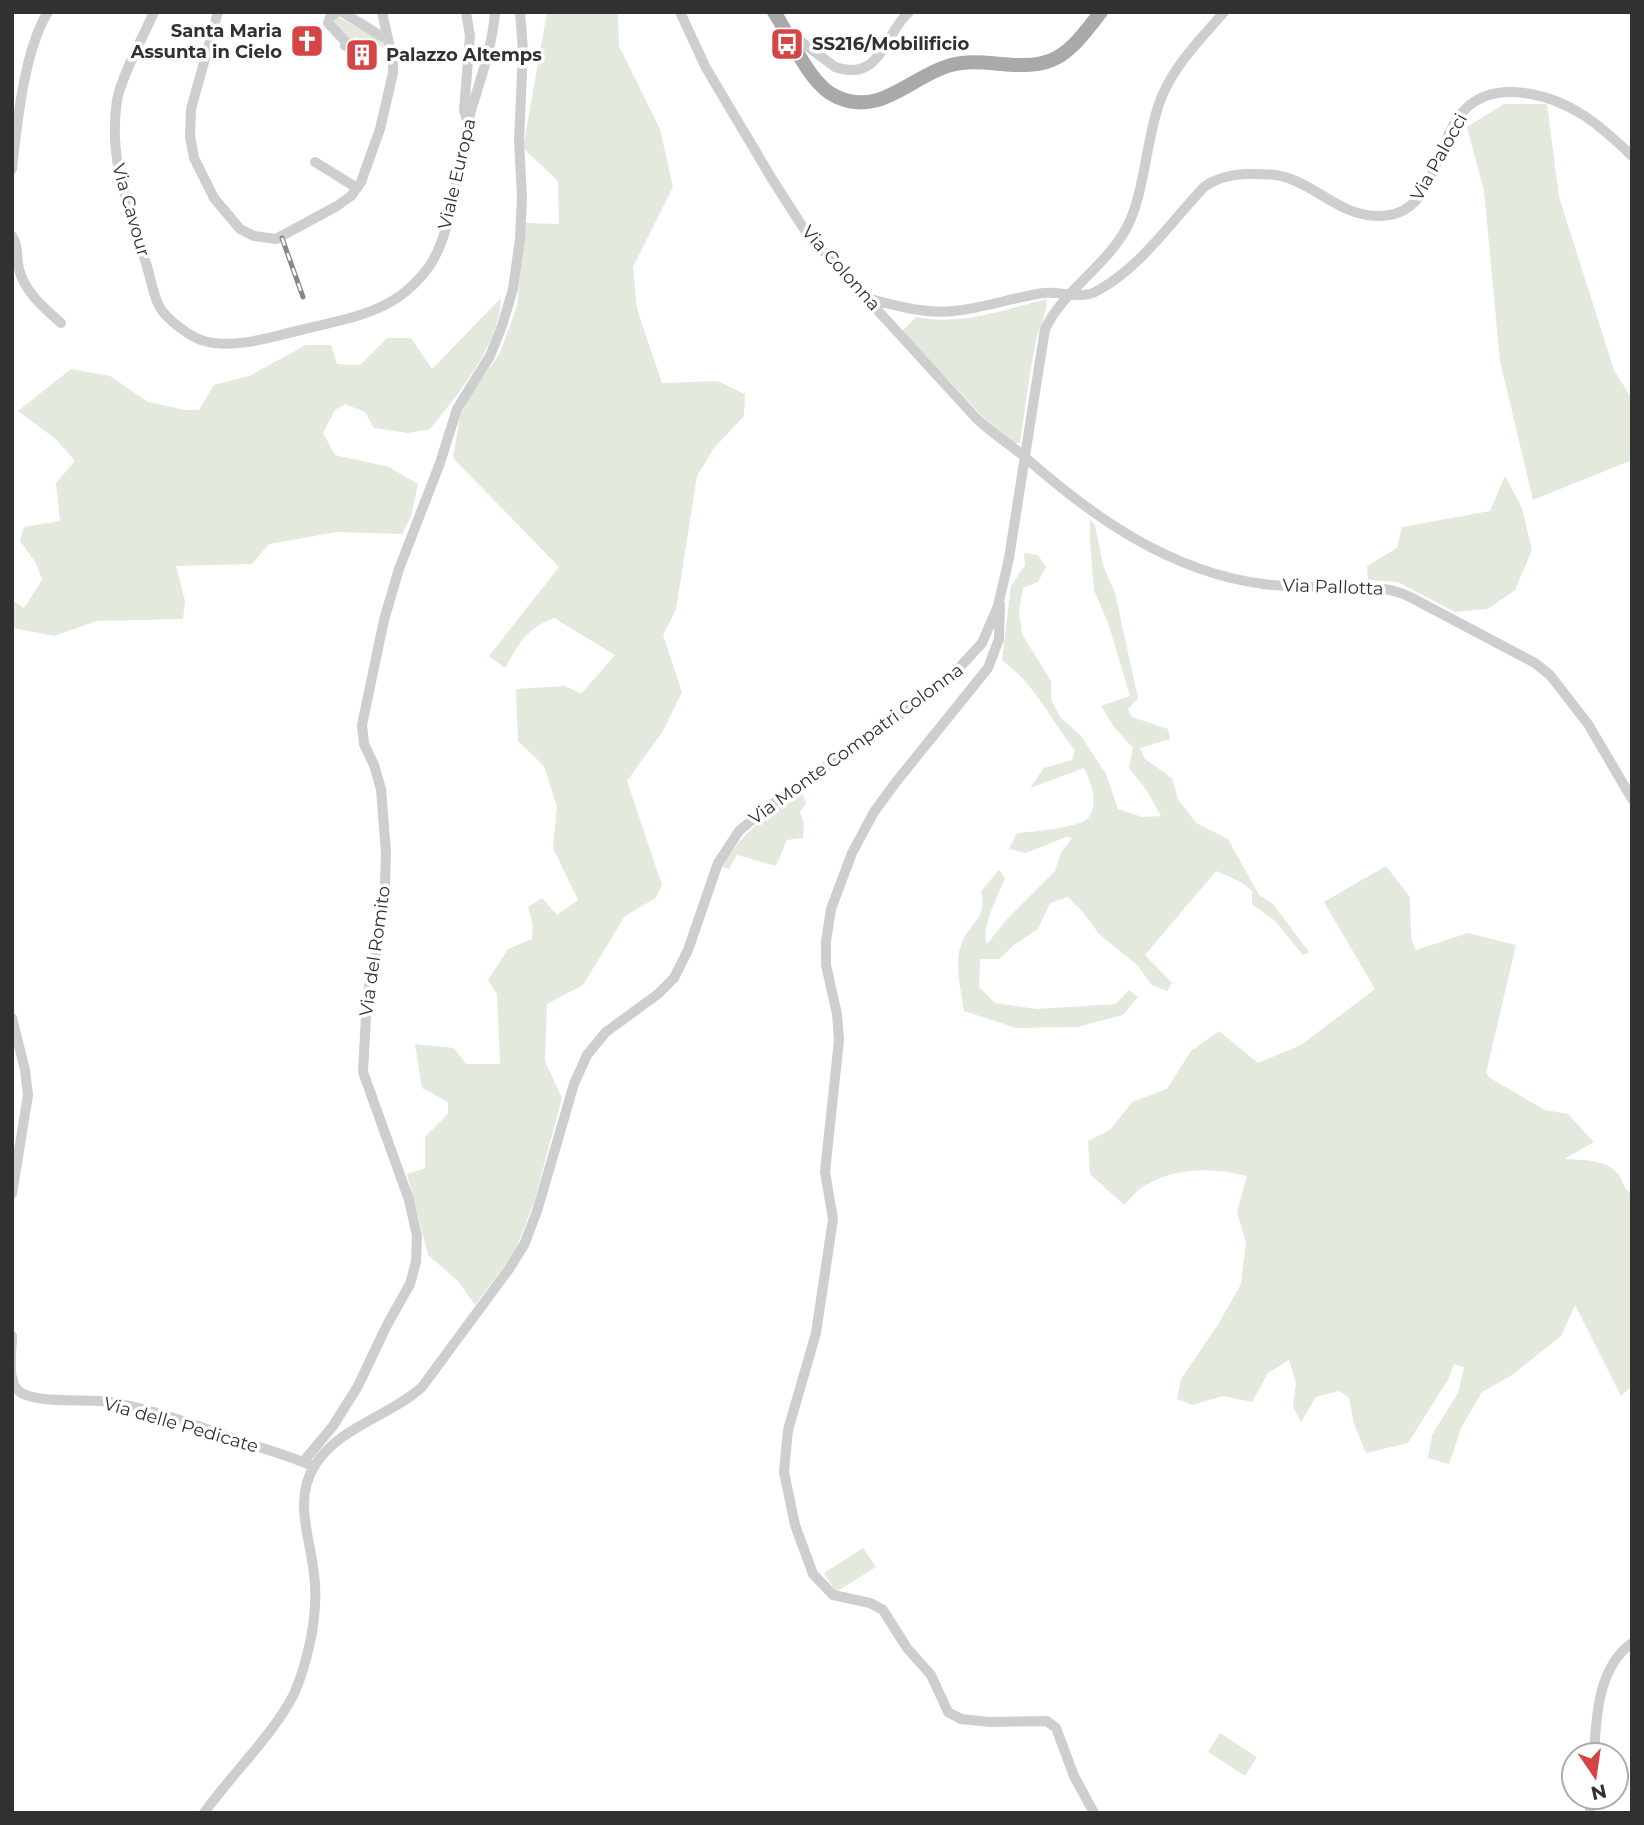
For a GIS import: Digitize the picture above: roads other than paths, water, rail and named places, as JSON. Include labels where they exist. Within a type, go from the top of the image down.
[{"type":"main road","points":[[774,12],[820,87],[837,98],[859,103],[889,97],[952,64],[1033,64],[1050,61],[1071,47],[1101,12]]},
{"type":"street","points":[[12,169],[29,62],[37,34],[48,12]]},
{"type":"street","name":"Via Cavour","points":[[154,12],[118,97],[114,138],[118,175],[159,307],[181,329],[202,341],[211,342]]},
{"type":"street","points":[[218,12],[191,109],[194,158],[214,198],[240,229],[254,236],[276,239],[337,206],[357,188],[388,102],[393,62],[382,12]]},
{"type":"street","points":[[337,12],[330,17],[328,23],[345,41],[345,46]]},
{"type":"street","points":[[342,12],[388,38]]},
{"type":"street","points":[[466,12],[470,45],[464,110],[468,124]]},
{"type":"street","name":"Viale Europa","points":[[211,342],[237,343],[376,310],[398,299],[430,266],[450,211],[468,124],[487,61],[495,12]]},
{"type":"street","name":"Via del Romito","points":[[303,1462],[333,1426],[358,1386],[416,1267],[418,1240],[409,1200],[363,1072],[367,997],[383,920],[386,853],[382,789],[364,744],[362,724],[384,620],[399,569],[440,463],[457,407],[487,362],[507,312],[519,249],[522,180],[519,141],[523,56],[520,12]]},
{"type":"street","name":"Via Colonna","points":[[680,12],[706,68],[806,232],[976,418],[1023,456]]},
{"type":"street","points":[[786,30],[835,66],[844,69],[859,68],[876,60],[898,23],[909,12]]},
{"type":"street","name":"Via Monte Compatri Colonna","points":[[204,1813],[278,1720],[301,1677],[311,1637],[316,1598],[303,1502],[304,1490],[314,1467],[323,1454],[339,1441],[422,1387],[509,1269],[530,1231],[584,1059],[602,1036],[658,994],[678,972],[688,950],[713,872],[731,841],[759,814],[954,675],[982,643],[991,627],[1009,558],[1044,332],[1049,321],[1125,231],[1132,215],[1151,131],[1162,97],[1177,69],[1224,12]]},
{"type":"street","name":"Via Palocci","points":[[869,299],[907,308],[941,312],[978,308],[1044,293],[1093,293],[1125,273],[1204,187],[1227,176],[1283,176],[1352,212],[1381,216],[1401,213],[1423,192],[1448,135],[1460,115],[1474,102],[1490,94],[1533,94],[1566,104],[1595,122],[1632,156]]},
{"type":"street","points":[[315,162],[357,188]]},
{"type":"street","points":[[12,236],[16,243],[18,265],[24,282],[40,304],[61,323]]},
{"type":"street","name":"Via Pallotta","points":[[1023,456],[1110,524],[1173,558],[1217,574],[1261,583],[1390,588],[1531,661],[1553,678],[1570,699],[1592,730],[1632,799]]},
{"type":"street","points":[[1000,598],[1000,635],[988,668],[896,782],[870,819],[847,863],[831,909],[827,934],[827,965],[837,1014],[839,1040],[825,1172],[834,1219],[816,1333],[789,1426],[784,1472],[801,1544],[818,1582],[833,1595],[870,1603],[883,1610],[904,1643],[929,1672],[944,1706],[951,1714],[975,1721],[1010,1723],[1045,1720],[1054,1724],[1074,1776],[1094,1813]]},
{"type":"street","points":[[12,1018],[25,1070],[27,1095],[12,1194]]},
{"type":"street","name":"Via delle Pedicate","points":[[12,1336],[14,1383],[16,1389],[24,1394],[126,1406],[202,1428],[314,1467]]},
{"type":"street","points":[[1595,1741],[1597,1715],[1605,1681],[1615,1660],[1632,1643]]},
{"type":"railway","points":[[282,238],[303,297]]},
{"type":"place","name":"Santa Maria Assunta in Cielo","points":[[307,41]]},
{"type":"place","name":"SS216/Mobilificio","points":[[787,44]]},
{"type":"place","name":"Palazzo Altemps","points":[[362,55]]}]
